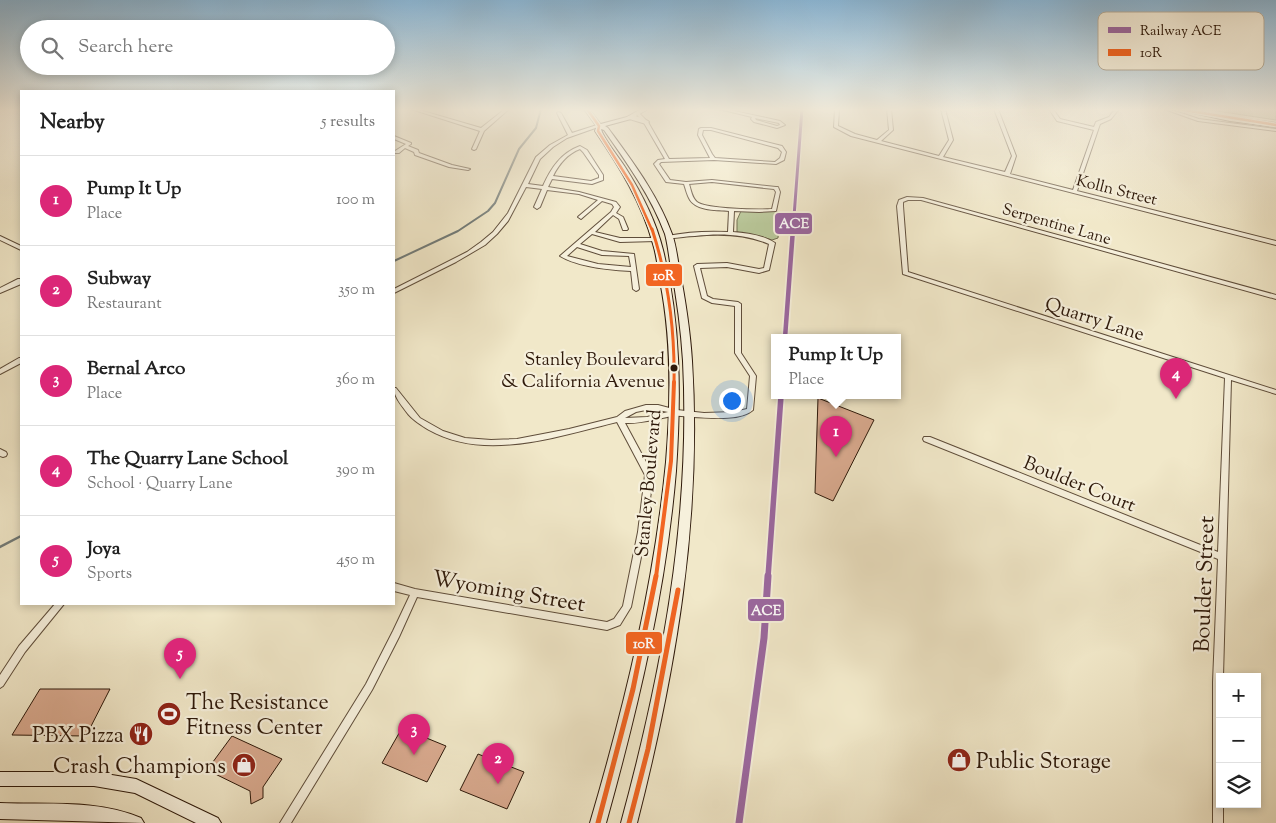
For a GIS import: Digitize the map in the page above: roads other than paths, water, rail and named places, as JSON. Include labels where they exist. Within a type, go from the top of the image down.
[{"type":"main road","name":"Stanley Boulevard","points":[[609,147],[625,170],[642,202],[656,239],[671,318],[682,413],[686,523],[678,589],[648,749],[629,823]]},
{"type":"main road","name":"Stanley Boulevard","points":[[598,823],[649,628],[689,368],[684,318],[669,237],[639,175],[619,147]]},
{"type":"main road","points":[[642,202],[651,209],[661,232],[669,237]]},
{"type":"main road","points":[[656,239],[664,244],[670,267],[678,281]]},
{"type":"main road","points":[[671,318],[684,318]]},
{"type":"main road","points":[[0,779],[94,779],[136,786],[213,823]]},
{"type":"main road","points":[[0,811],[123,818],[136,823]]},
{"type":"street","points":[[395,291],[449,264],[486,240],[506,221],[541,154],[549,147]]},
{"type":"street","points":[[537,207],[559,162],[573,149],[579,147]]},
{"type":"street","points":[[551,177],[592,183],[601,179],[601,175],[585,150],[581,147]]},
{"type":"street","points":[[660,147],[668,161]]},
{"type":"street","points":[[708,147],[709,154],[714,159]]},
{"type":"street","points":[[686,183],[689,196],[696,204],[701,206],[774,210],[778,192],[776,188],[712,181],[686,183],[668,181],[663,177],[656,164],[668,161],[714,159],[776,163],[782,159],[784,152],[780,147]]},
{"type":"street","name":"Kolln Street","points":[[898,147],[1276,243]]},
{"type":"street","points":[[940,158],[946,147]]},
{"type":"street","points":[[1007,174],[1014,156],[1011,147]]},
{"type":"street","points":[[1075,191],[1090,147]]},
{"type":"street","points":[[395,153],[406,148],[431,159],[468,169]]},
{"type":"street","points":[[524,185],[602,199],[614,203],[617,207],[613,213],[563,256],[594,267],[634,269]]},
{"type":"street","name":"Serpentine Lane","points":[[905,273],[900,206],[901,201],[914,198],[1276,297]]},
{"type":"street","points":[[581,217],[602,199]]},
{"type":"street","points":[[730,234],[732,209]]},
{"type":"street","points":[[613,213],[621,218],[625,228]]},
{"type":"street","points":[[590,232],[620,240],[656,239]]},
{"type":"street","points":[[395,391],[416,418],[432,429],[446,436],[472,442],[496,443],[529,439],[619,419],[628,422],[682,413],[742,414],[750,410],[753,376],[738,353],[738,304],[712,301],[704,297],[697,266],[727,265],[759,271],[767,269],[772,243],[758,237],[730,234],[704,233],[669,237]]},
{"type":"street","points":[[0,238],[20,248]]},
{"type":"street","points":[[576,244],[602,253],[632,255],[636,289]]},
{"type":"street","name":"Quarry Lane","points":[[905,273],[1276,392]]},
{"type":"street","points":[[0,291],[20,281]]},
{"type":"street","points":[[0,372],[20,361]]},
{"type":"street","name":"Boulder Street","points":[[1218,823],[1218,682],[1228,377]]},
{"type":"street","name":"Wyoming Street","points":[[395,587],[415,593],[607,626],[617,622],[627,607],[642,532],[649,475],[619,419]]},
{"type":"street","name":"Boulder Court","points":[[927,440],[1222,557]]},
{"type":"street","points":[[285,823],[369,688],[415,593]]},
{"type":"street","points":[[0,684],[22,649],[59,605]]},
{"type":"waterway","points":[[395,261],[458,231],[488,211],[495,203],[520,147]]},
{"type":"waterway","points":[[0,547],[20,537]]},
{"type":"rail line","name":"ACE","points":[[785,334],[799,147]]},
{"type":"rail line","name":"ACE","points":[[739,823],[764,638],[781,399]]},
{"type":"place","name":"Stanley Boulevard & California Avenue","points":[[674,368]]},
{"type":"place","name":"The Quarry Lane School","points":[[1176,399]]},
{"type":"place","name":"Pump It Up","points":[[836,457]]},
{"type":"place","name":"Joya","points":[[180,679]]},
{"type":"place","name":"The Resistance Fitness Center","points":[[169,714]]},
{"type":"place","name":"PBX Pizza","points":[[141,734]]},
{"type":"place","name":"Bernal Arco","points":[[414,755]]},
{"type":"place","name":"Public Storage","points":[[959,760]]},
{"type":"place","name":"Crash Champions","points":[[244,765]]},
{"type":"place","name":"Subway","points":[[498,784]]}]
